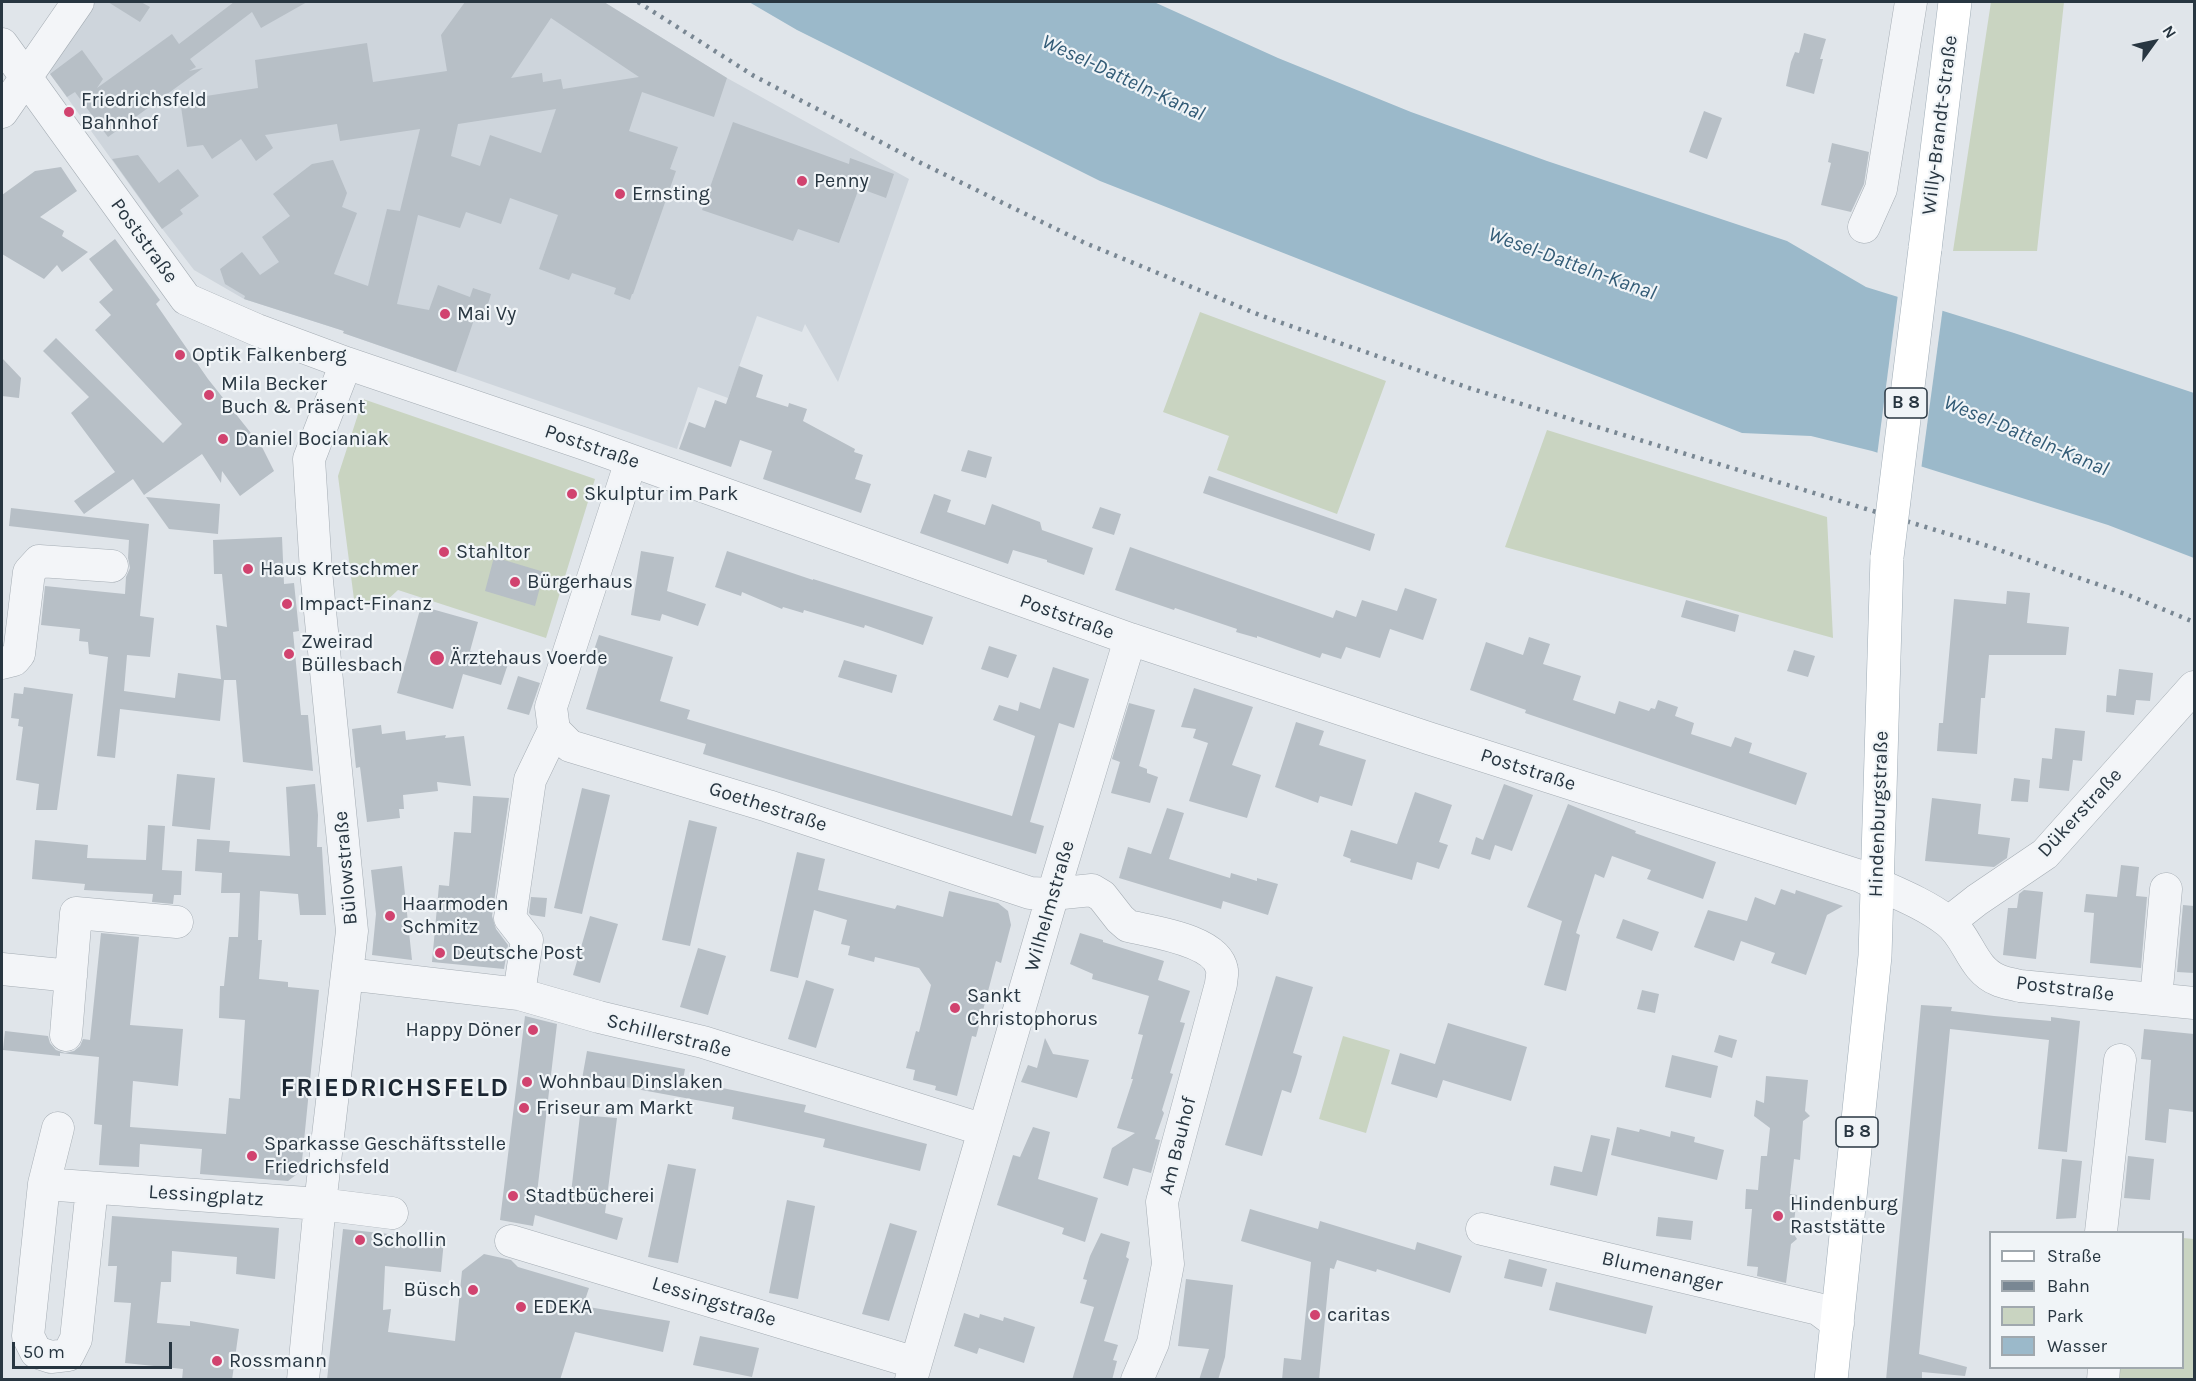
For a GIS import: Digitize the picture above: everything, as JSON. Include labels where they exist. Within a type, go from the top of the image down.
[{"type":"main road","name":"Willy-Brandt-Straße","points":[[1925,249],[1955,2]]},
{"type":"main road","name":"Hindenburgstraße","points":[[1831,1380],[1875,956],[1887,557],[1925,249]]},
{"type":"street","points":[[2,112],[78,2]]},
{"type":"street","points":[[1864,227],[1881,189],[1911,2]]},
{"type":"street","name":"Poststraße","points":[[2,44],[186,299],[257,330],[346,363],[631,461],[1130,639],[1428,738],[1860,876],[1926,908],[1949,922],[1966,943],[1978,966],[1997,980],[2020,986],[2194,1003]]},
{"type":"street","name":"Bülowstraße","points":[[303,1380],[320,1204],[352,931],[316,571],[309,459],[346,363]]},
{"type":"street","points":[[519,994],[527,940],[510,918],[530,780],[554,730],[551,707],[631,461]]},
{"type":"street","points":[[2,663],[14,660],[19,654],[29,572],[39,561],[112,566]]},
{"type":"street","name":"Wilhelmstraße","points":[[914,1371],[1130,639]]},
{"type":"street","name":"Dükerstraße","points":[[1949,922],[2045,854],[2194,687]]},
{"type":"street","name":"Goethestraße","points":[[554,730],[570,746],[778,810],[1030,893],[1053,894],[1092,890],[1102,896],[1128,926],[1199,944],[1215,955],[1222,970],[1221,984]]},
{"type":"street","points":[[2156,999],[2166,889]]},
{"type":"street","points":[[66,1035],[76,913],[177,922]]},
{"type":"street","points":[[2,969],[71,976]]},
{"type":"street","name":"Schillerstraße","points":[[347,974],[519,994],[599,1017],[703,1042],[984,1130]]},
{"type":"street","name":"Am Bauhof","points":[[1137,1380],[1153,1343],[1168,1264],[1162,1202],[1221,984]]},
{"type":"street","points":[[2102,1231],[2120,1060]]},
{"type":"street","points":[[58,1128],[44,1184],[28,1336],[36,1352],[51,1357],[68,1354],[76,1340],[92,1188]]},
{"type":"street","name":"Lessingplatz","points":[[44,1184],[320,1204]]},
{"type":"street","points":[[320,1204],[392,1213]]},
{"type":"street","name":"Blumenanger","points":[[1482,1229],[1818,1309],[1838,1324]]},
{"type":"street","name":"Lessingstraße","points":[[511,1241],[914,1371]]},
{"type":"shaded area","points":[[90,2],[604,2],[727,78],[909,179],[838,382],[805,324],[802,332],[757,316],[728,398],[698,387],[677,449],[343,333],[344,331],[244,299],[194,270],[147,209],[46,68]]},
{"type":"green space","points":[[1991,2],[2064,2],[2037,251],[1953,251]]},
{"type":"green space","points":[[1200,312],[1386,381],[1337,514],[1217,470],[1229,436],[1163,412]]},
{"type":"green space","points":[[363,399],[595,479],[546,638],[398,590],[384,603],[355,607],[338,476]]},
{"type":"green space","points":[[1547,430],[1827,517],[1833,638],[1505,547]]},
{"type":"green space","points":[[1343,1036],[1390,1050],[1366,1133],[1319,1119]]},
{"type":"green space","points":[[2184,1238],[2194,1239],[2194,1379],[2118,1380],[2119,1369],[2184,1369]]},
{"type":"water","name":"Wesel-Datteln-Kanal","points":[[749,2],[1154,2],[1278,58],[1411,112],[1547,161],[1787,241],[1866,287],[2194,393],[2194,558],[2108,525],[1872,451],[1811,436],[1742,433],[1100,181],[797,30]]},
{"type":"pier","points":[[1898,294],[1943,307],[1921,470],[1877,456]]},
{"type":"building","points":[[108,2],[141,2],[150,7],[140,22]]},
{"type":"building","points":[[234,2],[307,2],[261,28],[252,12],[190,59],[196,67],[189,71],[203,68],[108,137],[75,92],[67,97],[50,74],[82,50],[103,79],[97,88],[172,34],[179,44]]},
{"type":"building","points":[[465,2],[604,2],[727,78],[714,117],[642,92],[629,131],[678,147],[670,169],[676,171],[630,300],[614,294],[616,288],[572,273],[569,280],[539,269],[558,215],[510,198],[501,224],[466,212],[460,228],[418,215],[397,304],[429,310],[438,285],[470,297],[473,288],[491,294],[485,314],[477,311],[456,372],[343,333],[344,331],[244,299],[245,296],[225,284],[220,269],[242,252],[260,275],[279,262],[262,237],[290,216],[273,194],[312,164],[333,160],[347,193],[342,207],[357,213],[334,274],[368,286],[387,209],[400,211],[420,129],[340,141],[337,124],[265,135],[273,148],[256,161],[241,139],[212,159],[203,145],[187,147],[180,100],[258,88],[255,60],[367,43],[373,82],[447,71],[441,35]],"holes":[[[551,18],[639,77],[563,89],[561,79],[543,82],[542,73],[511,78]],[[556,109],[541,153],[490,135],[480,166],[451,156],[458,124]]]},
{"type":"building","points":[[1804,33],[1826,39],[1814,94],[1786,86],[1791,62],[1795,52],[1799,53]]},
{"type":"building","points":[[1704,111],[1722,118],[1707,159],[1689,152]]},
{"type":"building","name":"Penny","points":[[733,122],[849,164],[850,158],[894,174],[886,198],[859,188],[839,243],[798,229],[793,241],[702,210]]},
{"type":"building","points":[[1832,143],[1869,152],[1864,184],[1851,212],[1821,205],[1831,163],[1828,162]]},
{"type":"building","points":[[138,155],[159,183],[178,169],[199,196],[180,210],[183,214],[162,229],[112,159]]},
{"type":"building","points":[[61,167],[77,191],[40,217],[64,231],[62,236],[88,252],[62,272],[57,265],[44,279],[2,254],[2,195],[35,171]]},
{"type":"building","points":[[115,239],[160,300],[156,304],[208,379],[262,447],[274,471],[240,496],[222,471],[221,483],[202,454],[144,495],[133,479],[84,514],[74,501],[115,472],[71,413],[89,397],[43,351],[56,338],[163,443],[182,424],[95,330],[111,315],[99,302],[113,290],[89,259]]},
{"type":"building","points":[[2,358],[21,378],[19,398],[2,396]]},
{"type":"building","points":[[739,366],[763,375],[756,397],[788,407],[789,403],[807,409],[803,421],[855,449],[854,452],[863,455],[855,479],[871,484],[861,513],[763,479],[772,451],[740,440],[731,467],[679,449],[689,422],[705,428],[715,400],[726,404]]},
{"type":"building","points":[[968,450],[992,457],[986,478],[961,471]]},
{"type":"building","points":[[1209,476],[1375,534],[1370,551],[1203,493]]},
{"type":"building","points":[[934,494],[951,500],[947,512],[985,525],[992,504],[1040,522],[1042,530],[1093,548],[1084,575],[1047,562],[1047,560],[1013,550],[1008,564],[920,533]]},
{"type":"building","points":[[146,497],[220,504],[218,534],[169,529]]},
{"type":"building","points":[[1100,507],[1121,514],[1114,535],[1092,528]]},
{"type":"building","points":[[11,508],[149,524],[140,616],[154,618],[150,657],[127,655],[124,691],[175,698],[178,673],[221,679],[216,625],[227,627],[222,574],[214,574],[213,540],[282,537],[284,584],[294,583],[299,631],[293,632],[301,715],[308,715],[313,771],[243,762],[236,680],[224,680],[220,721],[120,709],[115,758],[97,756],[108,657],[89,654],[88,642],[79,641],[80,629],[41,625],[45,586],[125,594],[126,577],[130,568],[129,540],[9,526]]},
{"type":"building","points":[[1130,547],[1333,618],[1336,610],[1356,617],[1362,600],[1397,611],[1405,588],[1437,599],[1423,640],[1390,629],[1380,658],[1346,647],[1341,659],[1322,653],[1320,658],[1257,636],[1257,638],[1236,632],[1237,629],[1175,608],[1174,610],[1115,590]]},
{"type":"building","points":[[641,551],[674,557],[667,591],[706,604],[698,626],[662,614],[660,621],[631,615]]},
{"type":"building","points":[[727,551],[933,617],[923,645],[865,625],[864,628],[804,610],[803,613],[783,607],[782,609],[742,592],[741,596],[715,587]]},
{"type":"building","name":"Bürgerhaus","points":[[494,557],[544,572],[535,606],[485,591]]},
{"type":"building","points":[[2007,591],[2030,593],[2027,623],[2069,627],[2066,655],[1989,655],[1985,698],[1981,698],[1977,754],[1937,751],[1939,723],[1943,723],[1954,599],[2006,604]]},
{"type":"building","points":[[1686,600],[1739,615],[1735,632],[1681,617]]},
{"type":"building","name":"Ärztehaus Voerde","points":[[421,606],[478,622],[470,651],[508,664],[501,685],[463,674],[453,709],[397,693]]},
{"type":"building","points":[[599,635],[673,657],[660,701],[690,710],[687,719],[1012,816],[1035,736],[993,720],[999,705],[1018,711],[1020,702],[1040,709],[1053,667],[1089,679],[1074,728],[1059,723],[1030,822],[1044,826],[1036,854],[703,754],[706,744],[586,709],[602,656],[593,653]]},
{"type":"building","points":[[1529,637],[1550,644],[1543,664],[1581,676],[1573,700],[1615,714],[1619,701],[1649,711],[1651,708],[1655,709],[1658,700],[1678,707],[1675,716],[1694,723],[1691,734],[1731,747],[1735,737],[1752,743],[1749,753],[1807,773],[1796,805],[1525,713],[1526,710],[1470,690],[1486,642],[1523,655]]},
{"type":"building","points":[[989,646],[1017,655],[1008,678],[981,669]]},
{"type":"building","points":[[1794,650],[1815,656],[1808,677],[1787,671]]},
{"type":"building","points":[[844,660],[897,675],[892,693],[838,677]]},
{"type":"building","points":[[2119,669],[2153,673],[2150,701],[2136,700],[2134,715],[2106,712],[2107,695],[2116,696]]},
{"type":"building","points":[[518,676],[540,683],[529,715],[507,709]]},
{"type":"building","points":[[24,687],[73,694],[57,810],[36,810],[39,784],[16,780],[23,727],[18,726],[19,719],[11,718],[14,693],[23,694]]},
{"type":"building","points":[[1194,688],[1253,707],[1232,765],[1261,775],[1247,818],[1189,801],[1208,743],[1193,738],[1196,729],[1181,727]]},
{"type":"building","points":[[1129,703],[1155,710],[1139,766],[1147,769],[1147,773],[1158,777],[1150,803],[1111,793],[1120,762],[1112,759]]},
{"type":"building","points":[[1296,722],[1324,731],[1319,745],[1366,760],[1352,806],[1320,796],[1318,803],[1275,787]]},
{"type":"building","points":[[381,725],[382,734],[405,731],[406,740],[446,735],[445,738],[464,736],[471,786],[437,782],[438,791],[403,795],[404,809],[399,809],[400,818],[367,822],[360,767],[356,768],[352,729]]},
{"type":"building","points":[[2055,728],[2085,731],[2082,761],[2073,760],[2069,791],[2039,788],[2042,758],[2052,759]]},
{"type":"building","points":[[177,774],[215,778],[210,830],[172,826]]},
{"type":"building","points":[[2014,778],[2030,780],[2028,802],[2011,801]]},
{"type":"building","points":[[315,784],[318,815],[317,847],[322,847],[326,915],[300,915],[298,894],[260,891],[258,940],[262,940],[259,979],[288,982],[288,987],[319,990],[301,1171],[288,1181],[200,1174],[202,1149],[140,1144],[139,1167],[99,1165],[102,1125],[94,1124],[99,1057],[60,1053],[60,1056],[3,1050],[5,1031],[48,1036],[56,1050],[65,1053],[74,1051],[83,1039],[90,1040],[101,933],[139,937],[130,1025],[183,1029],[178,1086],[133,1081],[130,1127],[226,1134],[229,1098],[240,1099],[245,1020],[219,1018],[220,986],[224,986],[229,937],[238,937],[240,893],[221,893],[222,873],[195,871],[197,839],[230,841],[229,852],[290,856],[286,787]]},
{"type":"building","points":[[1504,784],[1533,795],[1512,851],[1495,845],[1490,860],[1471,854],[1476,837],[1483,840]]},
{"type":"building","points":[[582,788],[610,795],[582,914],[554,908]]},
{"type":"building","points":[[1415,792],[1452,805],[1439,842],[1448,845],[1439,869],[1417,862],[1412,880],[1350,862],[1351,859],[1343,856],[1351,830],[1397,844]]},
{"type":"building","points":[[473,796],[509,798],[492,916],[496,929],[508,945],[504,969],[432,962],[439,885],[449,886],[454,832],[471,833]]},
{"type":"building","points":[[1932,798],[1981,804],[1978,834],[2010,838],[2007,858],[1994,867],[1925,861]]},
{"type":"building","points":[[1568,804],[1636,831],[1635,833],[1716,862],[1703,899],[1647,879],[1651,870],[1612,856],[1604,878],[1595,874],[1576,933],[1580,935],[1566,991],[1544,985],[1562,921],[1527,907]]},
{"type":"building","points":[[1167,808],[1184,813],[1169,859],[1230,878],[1231,873],[1257,881],[1257,878],[1278,884],[1268,915],[1223,901],[1221,909],[1119,878],[1128,847],[1151,854]]},
{"type":"building","points":[[689,820],[717,827],[690,946],[662,940]]},
{"type":"building","points":[[148,825],[165,826],[162,870],[182,871],[181,895],[174,895],[173,904],[152,902],[153,894],[84,890],[85,884],[32,879],[35,840],[88,845],[87,858],[146,860]]},
{"type":"building","name":"Sankt Christophorus","points":[[797,852],[825,859],[818,890],[895,909],[897,905],[943,917],[949,891],[998,903],[1008,911],[1011,925],[1001,963],[996,961],[976,1037],[972,1036],[957,1096],[935,1090],[936,1086],[913,1080],[915,1070],[906,1068],[916,1031],[919,1032],[931,985],[919,968],[875,957],[874,962],[848,955],[850,946],[841,944],[847,920],[814,910],[798,978],[770,971]]},
{"type":"building","points":[[2121,865],[2139,867],[2136,896],[2147,897],[2141,968],[2090,963],[2094,913],[2084,912],[2086,894],[2117,897]]},
{"type":"building","points":[[402,866],[412,960],[372,955],[376,914],[371,870]]},
{"type":"building","points":[[1781,889],[1795,894],[1796,890],[1843,906],[1827,915],[1806,975],[1771,963],[1775,953],[1741,941],[1734,961],[1694,947],[1708,910],[1747,921],[1755,897],[1775,905]]},
{"type":"building","points":[[2024,890],[2043,892],[2036,959],[2003,955],[2008,908],[2017,908],[2019,894]]},
{"type":"building","points":[[531,897],[547,898],[545,917],[529,913]]},
{"type":"building","points":[[2183,905],[2194,906],[2194,973],[2177,972]]},
{"type":"building","points":[[590,916],[618,924],[600,983],[573,975]]},
{"type":"building","points":[[1623,919],[1659,932],[1652,951],[1616,938]]},
{"type":"building","points":[[1080,933],[1164,961],[1158,980],[1190,991],[1180,1022],[1185,1023],[1170,1073],[1173,1074],[1162,1110],[1164,1113],[1155,1139],[1160,1140],[1151,1173],[1133,1168],[1128,1186],[1103,1178],[1112,1148],[1135,1133],[1117,1128],[1133,1079],[1131,1079],[1143,1035],[1138,1034],[1149,996],[1092,979],[1093,974],[1070,964]]},
{"type":"building","points":[[698,948],[726,956],[708,1015],[680,1007]]},
{"type":"building","points":[[1276,976],[1313,987],[1293,1053],[1302,1056],[1297,1074],[1291,1093],[1282,1090],[1262,1156],[1225,1145]]},
{"type":"building","points":[[806,980],[834,989],[816,1048],[788,1039]]},
{"type":"building","points":[[1642,990],[1659,994],[1655,1013],[1637,1009]]},
{"type":"building","points":[[1921,1005],[1952,1007],[1951,1011],[1994,1016],[2051,1021],[2051,1017],[2080,1021],[2067,1152],[2038,1149],[2049,1040],[1950,1029],[1919,1354],[1967,1367],[1965,1376],[1922,1372],[1922,1380],[1886,1380]]},
{"type":"building","points":[[525,1016],[557,1024],[537,1193],[570,1202],[580,1115],[617,1118],[605,1213],[623,1218],[617,1240],[535,1215],[533,1226],[500,1220]]},
{"type":"building","points":[[1448,1023],[1527,1047],[1511,1101],[1443,1080],[1437,1098],[1391,1084],[1400,1053],[1435,1064]]},
{"type":"building","points":[[2144,1029],[2194,1034],[2194,1112],[2169,1109],[2166,1143],[2145,1140],[2151,1060],[2141,1059]]},
{"type":"building","points":[[1719,1035],[1737,1040],[1732,1058],[1714,1052]]},
{"type":"building","points":[[1045,1038],[1053,1054],[1089,1060],[1077,1098],[1021,1082],[1028,1065],[1037,1068]]},
{"type":"building","points":[[587,1051],[685,1069],[683,1080],[806,1105],[804,1112],[927,1144],[920,1171],[823,1147],[825,1139],[732,1119],[734,1107],[582,1079]]},
{"type":"building","points":[[1672,1055],[1718,1066],[1711,1098],[1665,1087]]},
{"type":"building","points":[[1766,1076],[1808,1080],[1805,1111],[1810,1116],[1803,1121],[1800,1160],[1794,1159],[1790,1194],[1797,1195],[1793,1233],[1797,1239],[1791,1244],[1786,1283],[1757,1276],[1758,1267],[1747,1266],[1752,1209],[1745,1209],[1746,1189],[1758,1190],[1761,1156],[1767,1156],[1770,1128],[1754,1116],[1756,1100],[1764,1103]]},
{"type":"building","points":[[1033,1127],[1050,1132],[1038,1179],[1098,1198],[1085,1242],[1062,1234],[1064,1228],[997,1205],[1013,1155],[1020,1157]]},
{"type":"building","points":[[1617,1127],[1639,1132],[1640,1129],[1670,1137],[1671,1131],[1695,1137],[1694,1142],[1724,1150],[1717,1180],[1611,1155]]},
{"type":"building","points":[[1591,1135],[1610,1139],[1597,1196],[1550,1185],[1554,1166],[1582,1172]]},
{"type":"building","points":[[2128,1156],[2154,1159],[2150,1200],[2124,1198]]},
{"type":"building","points":[[2062,1159],[2082,1161],[2076,1218],[2056,1219]]},
{"type":"building","points":[[668,1164],[696,1169],[678,1263],[648,1257]]},
{"type":"building","points":[[787,1200],[815,1206],[798,1299],[769,1293]]},
{"type":"building","name":"caritas","points":[[1250,1209],[1318,1229],[1320,1221],[1415,1250],[1417,1242],[1462,1256],[1450,1293],[1377,1269],[1376,1272],[1337,1260],[1334,1269],[1330,1268],[1319,1380],[1282,1380],[1284,1358],[1301,1360],[1311,1262],[1241,1241]]},
{"type":"building","points":[[112,1216],[279,1228],[275,1279],[236,1274],[237,1257],[172,1251],[171,1282],[161,1282],[157,1323],[190,1326],[190,1321],[239,1329],[232,1380],[182,1380],[183,1369],[125,1363],[131,1303],[114,1302],[117,1266],[108,1266]]},
{"type":"building","points":[[1658,1217],[1693,1221],[1691,1240],[1656,1236]]},
{"type":"building","points":[[890,1223],[917,1231],[889,1321],[862,1314]]},
{"type":"building","points":[[343,1229],[444,1240],[441,1272],[385,1266],[383,1310],[391,1309],[388,1332],[455,1341],[462,1271],[484,1254],[511,1260],[518,1267],[589,1288],[583,1306],[670,1321],[663,1352],[575,1332],[560,1380],[327,1380]]},
{"type":"building","points":[[1101,1233],[1130,1242],[1126,1257],[1129,1259],[1104,1341],[1118,1345],[1113,1360],[1117,1361],[1112,1380],[1072,1380],[1094,1307],[1080,1303],[1087,1280],[1083,1279],[1090,1256]]},
{"type":"building","points":[[1509,1259],[1547,1269],[1542,1287],[1504,1278]]},
{"type":"building","points":[[1186,1279],[1233,1285],[1225,1357],[1218,1380],[1199,1380],[1209,1349],[1178,1346]]},
{"type":"building","points":[[1556,1282],[1653,1306],[1646,1334],[1549,1310]]},
{"type":"building","points":[[964,1313],[979,1318],[980,1314],[1003,1321],[1004,1317],[1035,1327],[1024,1363],[979,1348],[977,1354],[954,1346]]},
{"type":"building","points":[[700,1336],[759,1348],[752,1377],[693,1365]]},
{"type":"railway","points":[[638,2],[754,76],[919,162],[1085,243],[1262,316],[1469,388],[1988,546],[2128,595],[2194,622]]},
{"type":"place","name":"Friedrichsfeld Bahnhof","points":[[69,112]]},
{"type":"place","name":"Penny","points":[[802,181]]},
{"type":"place","name":"Ernsting","points":[[620,194]]},
{"type":"place","name":"Mai Vy","points":[[445,314]]},
{"type":"place","name":"Optik Falkenberg","points":[[180,355]]},
{"type":"place","name":"Mila Becker Buch & Präsent","points":[[209,395]]},
{"type":"place","name":"Daniel Bocianiak","points":[[223,439]]},
{"type":"place","name":"Skulptur im Park","points":[[572,494]]},
{"type":"place","name":"Stahltor","points":[[444,552]]},
{"type":"place","name":"Haus Kretschmer","points":[[248,569]]},
{"type":"place","name":"Bürgerhaus","points":[[515,582]]},
{"type":"place","name":"Impact-Finanz","points":[[287,604]]},
{"type":"place","name":"Zweirad Büllesbach","points":[[289,654]]},
{"type":"place","name":"Ärztehaus Voerde","points":[[437,658]]},
{"type":"place","name":"Haarmoden Schmitz","points":[[390,916]]},
{"type":"place","name":"Deutsche Post","points":[[440,953]]},
{"type":"place","name":"Sankt Christophorus","points":[[955,1008]]},
{"type":"place","name":"Happy Döner","points":[[533,1030]]},
{"type":"place","name":"Wohnbau Dinslaken","points":[[527,1082]]},
{"type":"place","name":"Friseur am Markt","points":[[524,1108]]},
{"type":"place","name":"Sparkasse Geschäftsstelle Friedrichsfeld","points":[[252,1156]]},
{"type":"place","name":"Stadtbücherei","points":[[513,1196]]},
{"type":"place","name":"Hindenburg Raststätte","points":[[1778,1216]]},
{"type":"place","name":"Schollin","points":[[360,1240]]},
{"type":"place","name":"Büsch","points":[[473,1290]]},
{"type":"place","name":"EDEKA","points":[[521,1307]]},
{"type":"place","name":"caritas","points":[[1315,1315]]},
{"type":"place","name":"Rossmann","points":[[217,1361]]},
{"type":"district","name":"FRIEDRICHSFELD","points":[[395,1089]]}]
